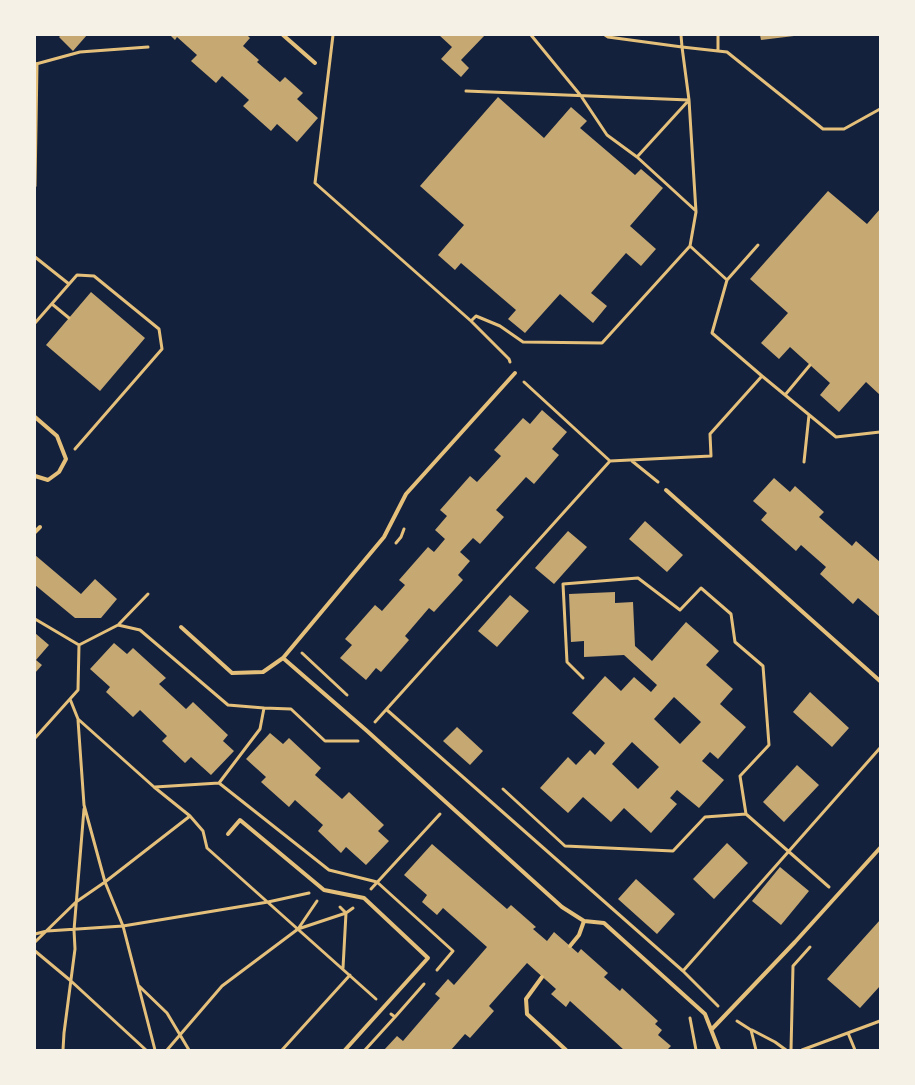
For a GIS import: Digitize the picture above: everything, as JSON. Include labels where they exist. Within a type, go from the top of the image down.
[{"type":"lane","points":[[283,35],[315,63]]},
{"type":"lane","points":[[181,627],[232,673],[263,672],[283,658],[384,537],[406,494],[515,373]]},
{"type":"lane","points":[[35,417],[57,436],[66,459],[60,472],[48,480],[35,476]]},
{"type":"lane","points":[[666,490],[880,682]]},
{"type":"lane","points":[[35,532],[40,527]]},
{"type":"lane","points":[[283,658],[366,730],[562,907],[584,921],[604,923],[705,1014],[719,1050]]},
{"type":"lane","points":[[228,834],[240,820],[324,890],[364,898],[428,958],[345,1050]]},
{"type":"lane","points":[[712,1030],[839,895],[880,848]]},
{"type":"lane","points":[[570,946],[579,935],[584,921]]},
{"type":"lane","points":[[542,977],[526,999],[527,1014],[566,1050]]},
{"type":"path","points":[[333,35],[315,183],[471,321],[509,359],[515,373],[610,461]]},
{"type":"path","points":[[532,35],[581,96],[607,135],[637,157],[696,212]]},
{"type":"path","points":[[605,35],[608,37],[727,52],[823,130],[844,130],[880,109]]},
{"type":"path","points":[[630,40],[634,35]]},
{"type":"path","points":[[471,321],[476,316],[500,326],[523,342],[602,343],[690,246],[696,212],[689,100],[681,35]]},
{"type":"path","points":[[718,35],[718,51]]},
{"type":"path","points":[[35,186],[36,64],[80,52],[148,48]]},
{"type":"path","points":[[466,91],[689,100]]},
{"type":"path","points":[[637,157],[689,100]]},
{"type":"path","points":[[758,245],[727,280],[712,333],[836,437],[880,432]]},
{"type":"path","points":[[690,246],[727,280]]},
{"type":"path","points":[[35,257],[69,284]]},
{"type":"path","points":[[35,323],[77,275],[94,276],[160,329],[162,349],[66,459]]},
{"type":"path","points":[[52,303],[69,318]]},
{"type":"path","points":[[785,395],[810,365]]},
{"type":"path","points":[[357,740],[376,722],[610,461],[711,456],[710,434],[762,376]]},
{"type":"path","points":[[517,388],[523,381]]},
{"type":"path","points":[[804,462],[809,415]]},
{"type":"path","points":[[631,460],[666,490]]},
{"type":"path","points":[[395,544],[401,537],[407,520]]},
{"type":"path","points":[[583,678],[567,662],[563,584],[638,578],[680,610],[701,588],[731,614],[735,642],[763,666],[769,745],[740,776],[746,814],[839,895]]},
{"type":"path","points":[[79,645],[118,625],[148,594]]},
{"type":"path","points":[[35,619],[79,645]]},
{"type":"path","points":[[118,625],[140,630],[228,705],[264,708],[260,729],[219,783],[154,787]]},
{"type":"path","points":[[35,738],[78,690],[79,645]]},
{"type":"path","points":[[301,652],[349,696]]},
{"type":"path","points":[[63,1050],[75,948],[74,930],[84,805],[78,719],[70,698]]},
{"type":"path","points":[[386,710],[683,971],[726,1014],[786,1050]]},
{"type":"path","points":[[370,715],[376,722]]},
{"type":"path","points":[[78,719],[154,787],[190,816],[203,831],[207,848],[343,968],[395,1017],[366,1050]]},
{"type":"path","points":[[683,971],[880,748]]},
{"type":"path","points":[[503,789],[565,846],[673,851],[705,817],[746,814]]},
{"type":"path","points":[[84,805],[105,882],[123,926],[155,1050]]},
{"type":"path","points":[[167,1050],[222,986],[298,929],[346,913],[364,898],[440,814]]},
{"type":"path","points":[[35,942],[76,902],[190,816]]},
{"type":"path","points":[[35,934],[47,931],[123,926],[268,902],[324,890]]},
{"type":"path","points":[[324,890],[346,913],[343,968]]},
{"type":"path","points":[[298,929],[324,890]]},
{"type":"path","points":[[791,1050],[793,966],[811,945]]},
{"type":"path","points":[[35,951],[71,981],[146,1050]]},
{"type":"path","points":[[282,1050],[350,975]]},
{"type":"path","points":[[138,985],[167,1013],[189,1050]]},
{"type":"path","points":[[802,1050],[880,1021]]},
{"type":"path","points":[[751,1030],[756,1050]]},
{"type":"path","points":[[848,1033],[855,1050]]},
{"type":"building","points":[[61,35],[87,35],[73,51],[59,37]]},
{"type":"building","points":[[170,35],[247,35],[250,38],[243,46],[259,60],[257,62],[280,82],[285,77],[303,93],[297,99],[318,118],[297,142],[277,124],[271,131],[243,106],[249,100],[222,76],[216,83],[191,61],[197,55],[177,37],[175,40]]},
{"type":"building","points":[[439,35],[485,35],[461,60],[469,68],[461,77],[441,59],[452,47]]},
{"type":"building","points":[[760,35],[794,35],[794,36],[761,40]]},
{"type":"building","points":[[498,97],[544,138],[571,107],[587,121],[580,128],[635,175],[641,169],[663,188],[630,226],[656,249],[641,266],[626,253],[591,293],[607,306],[593,323],[560,294],[525,333],[508,319],[516,310],[461,263],[455,270],[438,255],[464,225],[420,186]]},
{"type":"building","points":[[828,191],[867,224],[880,209],[880,395],[866,382],[839,412],[820,395],[830,383],[790,347],[779,359],[761,343],[788,313],[750,279]]},
{"type":"building","points":[[91,292],[145,338],[100,391],[46,345]]},
{"type":"building","points":[[542,410],[567,432],[552,449],[559,455],[534,484],[526,477],[496,510],[504,517],[480,544],[473,538],[460,552],[470,561],[458,575],[463,580],[434,612],[429,608],[405,636],[409,640],[381,672],[376,668],[366,680],[340,658],[352,645],[345,639],[375,605],[382,611],[405,585],[399,580],[428,547],[434,552],[445,539],[435,530],[447,516],[440,510],[470,476],[477,482],[501,456],[494,450],[523,418],[530,424]]},
{"type":"building","points":[[774,478],[790,492],[795,486],[824,512],[819,517],[852,546],[856,541],[880,562],[880,617],[858,598],[853,604],[820,574],[826,567],[801,545],[796,551],[761,520],[767,513],[753,501]]},
{"type":"building","points":[[645,521],[683,555],[667,572],[629,539]]},
{"type":"building","points":[[568,531],[587,547],[554,584],[535,568]]},
{"type":"building","points":[[35,555],[81,594],[95,579],[117,599],[101,618],[75,618],[35,585]]},
{"type":"building","points":[[615,592],[615,603],[633,602],[635,646],[652,661],[686,622],[719,651],[706,665],[733,689],[720,704],[746,727],[718,759],[710,752],[702,761],[724,780],[699,808],[677,790],[670,798],[677,804],[651,833],[624,808],[611,822],[583,797],[568,813],[540,788],[568,757],[576,765],[590,750],[595,755],[605,743],[572,713],[605,676],[621,691],[634,677],[651,692],[657,685],[624,655],[584,657],[584,641],[571,642],[569,594]],"holes":[[[674,697],[701,722],[680,744],[654,719]],[[632,742],[659,767],[638,789],[612,764]]]},
{"type":"building","points":[[510,595],[529,611],[497,647],[478,631]]},
{"type":"building","points":[[35,633],[49,645],[36,660],[42,665],[35,673]]},
{"type":"building","points":[[114,643],[127,654],[133,648],[166,678],[159,684],[186,709],[193,702],[228,735],[223,741],[234,751],[211,775],[191,757],[185,763],[162,741],[167,736],[140,710],[133,717],[106,692],[110,687],[90,669]]},
{"type":"building","points":[[810,692],[849,728],[832,747],[793,712]]},
{"type":"building","points":[[457,727],[483,751],[470,765],[443,741]]},
{"type":"building","points":[[270,733],[283,744],[289,738],[321,768],[315,775],[342,799],[349,792],[384,825],[378,831],[389,841],[366,865],[346,847],[341,853],[318,831],[323,825],[295,800],[289,807],[261,782],[266,777],[246,759]]},
{"type":"building","points":[[797,765],[819,785],[784,822],[763,802]]},
{"type":"building","points":[[727,843],[748,863],[714,899],[693,879]]},
{"type":"building","points":[[432,844],[507,909],[511,905],[536,927],[533,929],[547,941],[554,932],[578,953],[581,949],[608,973],[604,977],[620,991],[622,988],[658,1021],[655,1024],[662,1030],[658,1035],[671,1046],[667,1050],[624,1050],[570,1001],[566,1007],[551,994],[556,989],[527,963],[489,1006],[494,1011],[470,1038],[465,1034],[451,1050],[384,1050],[397,1036],[403,1041],[440,998],[435,994],[448,979],[454,985],[487,947],[443,908],[437,915],[422,902],[427,895],[404,875]]},
{"type":"building","points":[[780,867],[809,891],[781,925],[752,901]]},
{"type":"building","points":[[636,879],[675,914],[657,934],[618,899]]},
{"type":"building","points":[[880,920],[880,986],[860,1008],[827,979]]}]
